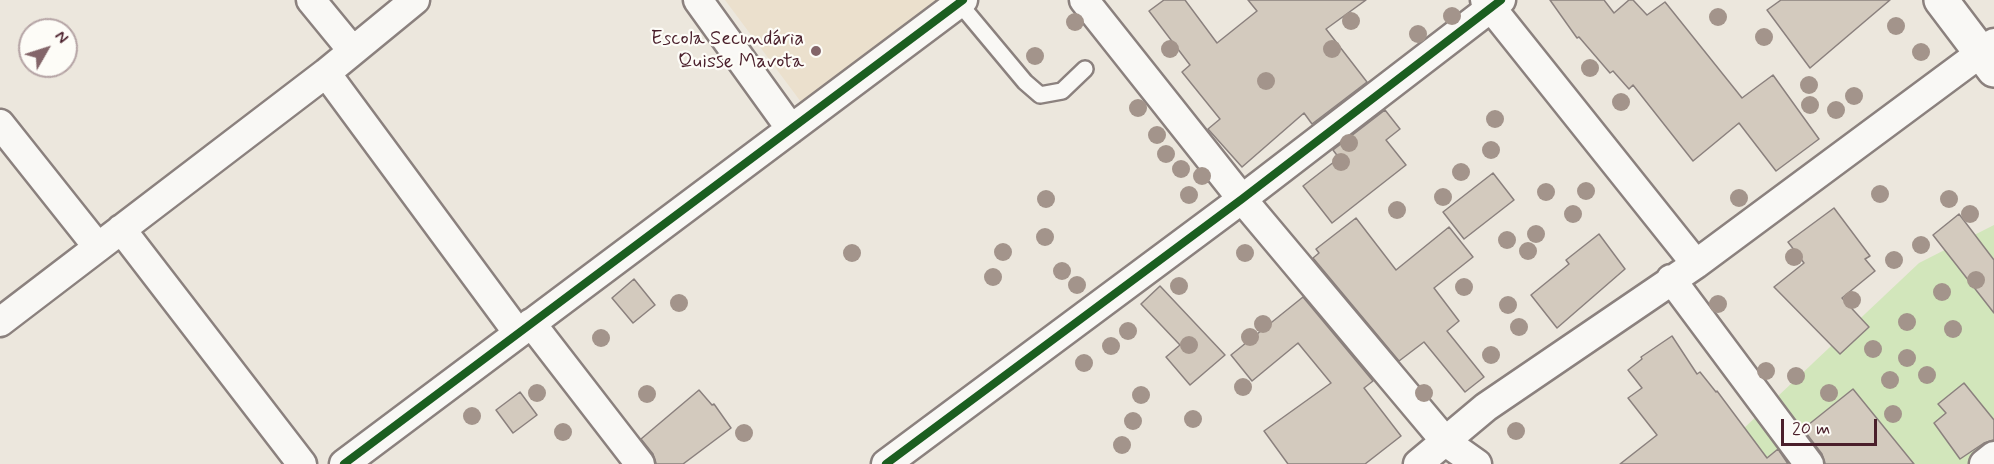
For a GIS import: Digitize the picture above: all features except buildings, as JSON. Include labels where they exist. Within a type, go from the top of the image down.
[{"type":"street","points":[[311,0],[352,50]]},
{"type":"street","points":[[0,322],[326,73],[415,0]]},
{"type":"street","points":[[698,0],[791,129]]},
{"type":"street","points":[[1084,0],[1242,199],[1446,442],[1477,464]]},
{"type":"street","points":[[1418,464],[1486,407],[1696,264],[1990,55],[1941,0]]},
{"type":"street","points":[[344,464],[961,1]]},
{"type":"street","points":[[886,464],[1242,199],[1492,3],[1696,264]]},
{"type":"street","points":[[326,73],[524,328],[640,464]]},
{"type":"street","points":[[0,124],[97,246]]},
{"type":"street","points":[[121,229],[302,464]]},
{"type":"street","points":[[1671,279],[1809,464]]},
{"type":"street","points":[[1984,464],[1994,456]]},
{"type":"lane","points":[[961,1],[1025,82],[1040,95],[1062,91],[1085,69]]},
{"type":"shaded area","name":"Escola Secundária Quisse Mavota","points":[[725,0],[937,0],[801,102]]},
{"type":"green space","points":[[1994,225],[1994,464],[1706,464],[1919,263]]},
{"type":"cycle path","points":[[344,464],[963,0]]},
{"type":"cycle path","points":[[886,464],[1242,199],[1501,0]]},
{"type":"place","name":"Escola Secundária Quisse Mavota","points":[[816,51]]}]
